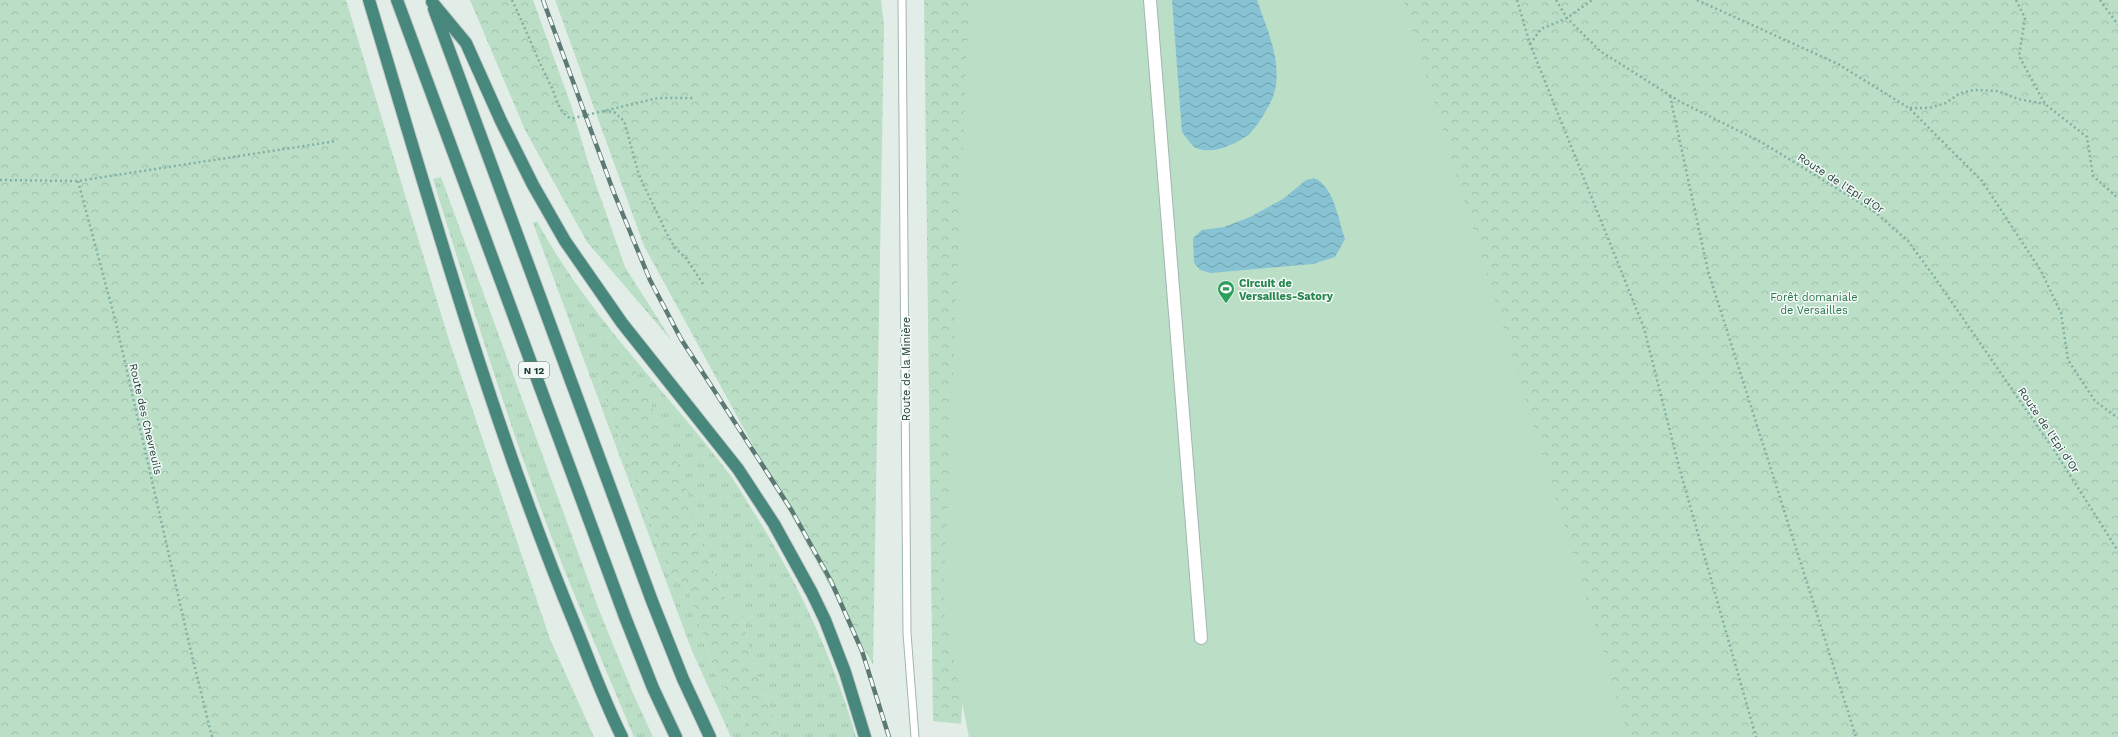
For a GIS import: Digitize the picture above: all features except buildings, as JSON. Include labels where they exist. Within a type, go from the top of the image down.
[{"type":"highway","points":[[369,0],[448,264],[512,462],[562,593],[622,737]]},
{"type":"highway","name":"N 12","points":[[397,0],[625,617],[653,688],[676,737]]},
{"type":"highway","points":[[431,1],[466,43],[504,129],[533,185],[566,242],[622,323],[704,424],[738,469],[774,524],[825,620],[845,672],[865,737]]},
{"type":"highway","name":"N 12","points":[[431,1],[652,601],[683,679],[710,737]]},
{"type":"street","points":[[1150,0],[1201,638]]},
{"type":"lane","name":"Route de la Minière","points":[[902,0],[907,633],[915,737]]},
{"type":"path","points":[[512,0],[526,27],[533,49],[560,108],[566,116],[574,118],[602,110],[658,98],[693,98]]},
{"type":"path","points":[[1517,0],[1530,44],[1644,328],[1678,467],[1756,737]]},
{"type":"path","name":"Route de l'Epi d'Or","points":[[1556,0],[1567,18],[1600,51],[1670,95],[1763,143],[1875,212],[1908,241],[1934,275],[2056,453],[2118,551]]},
{"type":"path","points":[[1530,44],[1541,29],[1567,18],[1592,0]]},
{"type":"path","points":[[1697,0],[1838,64],[1910,108],[1982,181],[2041,271],[2060,313],[2068,360],[2095,400],[2118,418]]},
{"type":"path","points":[[2016,0],[2026,18],[2019,56],[2045,104],[2087,137],[2093,176],[2118,198]]},
{"type":"path","points":[[2100,0],[2118,25]]},
{"type":"path","points":[[1910,108],[1929,108],[1946,103],[1960,93],[1974,90],[1998,91],[2018,99],[2045,104]]},
{"type":"path","points":[[1670,95],[1708,271],[1856,737]]},
{"type":"path","points":[[602,110],[614,112],[624,121],[639,175],[666,232],[675,248],[686,258],[703,284]]},
{"type":"path","points":[[0,180],[78,182],[336,142]]},
{"type":"path","name":"Route des Chevreuils","points":[[78,182],[116,323],[190,649],[212,737]]},
{"type":"green space","points":[[0,0],[346,0],[448,337],[550,639],[594,737],[0,737]]},
{"type":"green space","points":[[470,0],[533,0],[572,108],[588,162],[625,267],[672,341],[587,242],[525,130]]},
{"type":"green space","points":[[555,0],[881,0],[884,26],[873,665],[644,246]]},
{"type":"green space","points":[[924,0],[998,0],[988,274],[961,724],[933,721]]},
{"type":"green space","name":"Circuit de Versailles-Satory","points":[[969,0],[1403,0],[1629,737],[969,737],[943,607]]},
{"type":"green space","name":"Forêt domaniale de Versailles","points":[[1329,0],[2118,0],[2118,737],[1616,737]]},
{"type":"green space","points":[[441,177],[599,610],[632,691],[653,737],[634,737],[546,521],[520,452],[494,374],[433,179]]},
{"type":"green space","points":[[537,221],[557,256],[604,321],[705,444],[739,488],[785,565],[813,621],[837,678],[856,737],[781,737],[751,659],[743,617],[729,607],[691,521],[595,367],[612,418],[670,576],[686,584],[716,675],[743,717],[752,737],[731,737],[692,651],[533,223]]},
{"type":"green space","points":[[621,350],[631,361],[673,452],[695,512],[691,521],[729,607],[743,617],[751,659],[781,737],[752,737],[743,717],[716,675],[686,584],[670,576],[612,418],[595,367],[606,353]]},
{"type":"water","points":[[1172,0],[1257,0],[1269,34],[1273,46],[1277,70],[1274,94],[1270,104],[1263,116],[1248,135],[1223,148],[1216,150],[1202,150],[1196,148],[1190,143],[1182,132]]},
{"type":"water","points":[[1314,178],[1321,182],[1331,196],[1345,239],[1335,257],[1313,264],[1211,273],[1200,270],[1194,263],[1193,238],[1202,230],[1224,227],[1250,217],[1283,199],[1306,180]]},
{"type":"railway","points":[[543,0],[614,193],[650,280],[681,339],[792,511],[831,581],[862,651],[889,737]]},
{"type":"place","name":"Circuit de Versailles-Satory","points":[[1226,304]]}]
